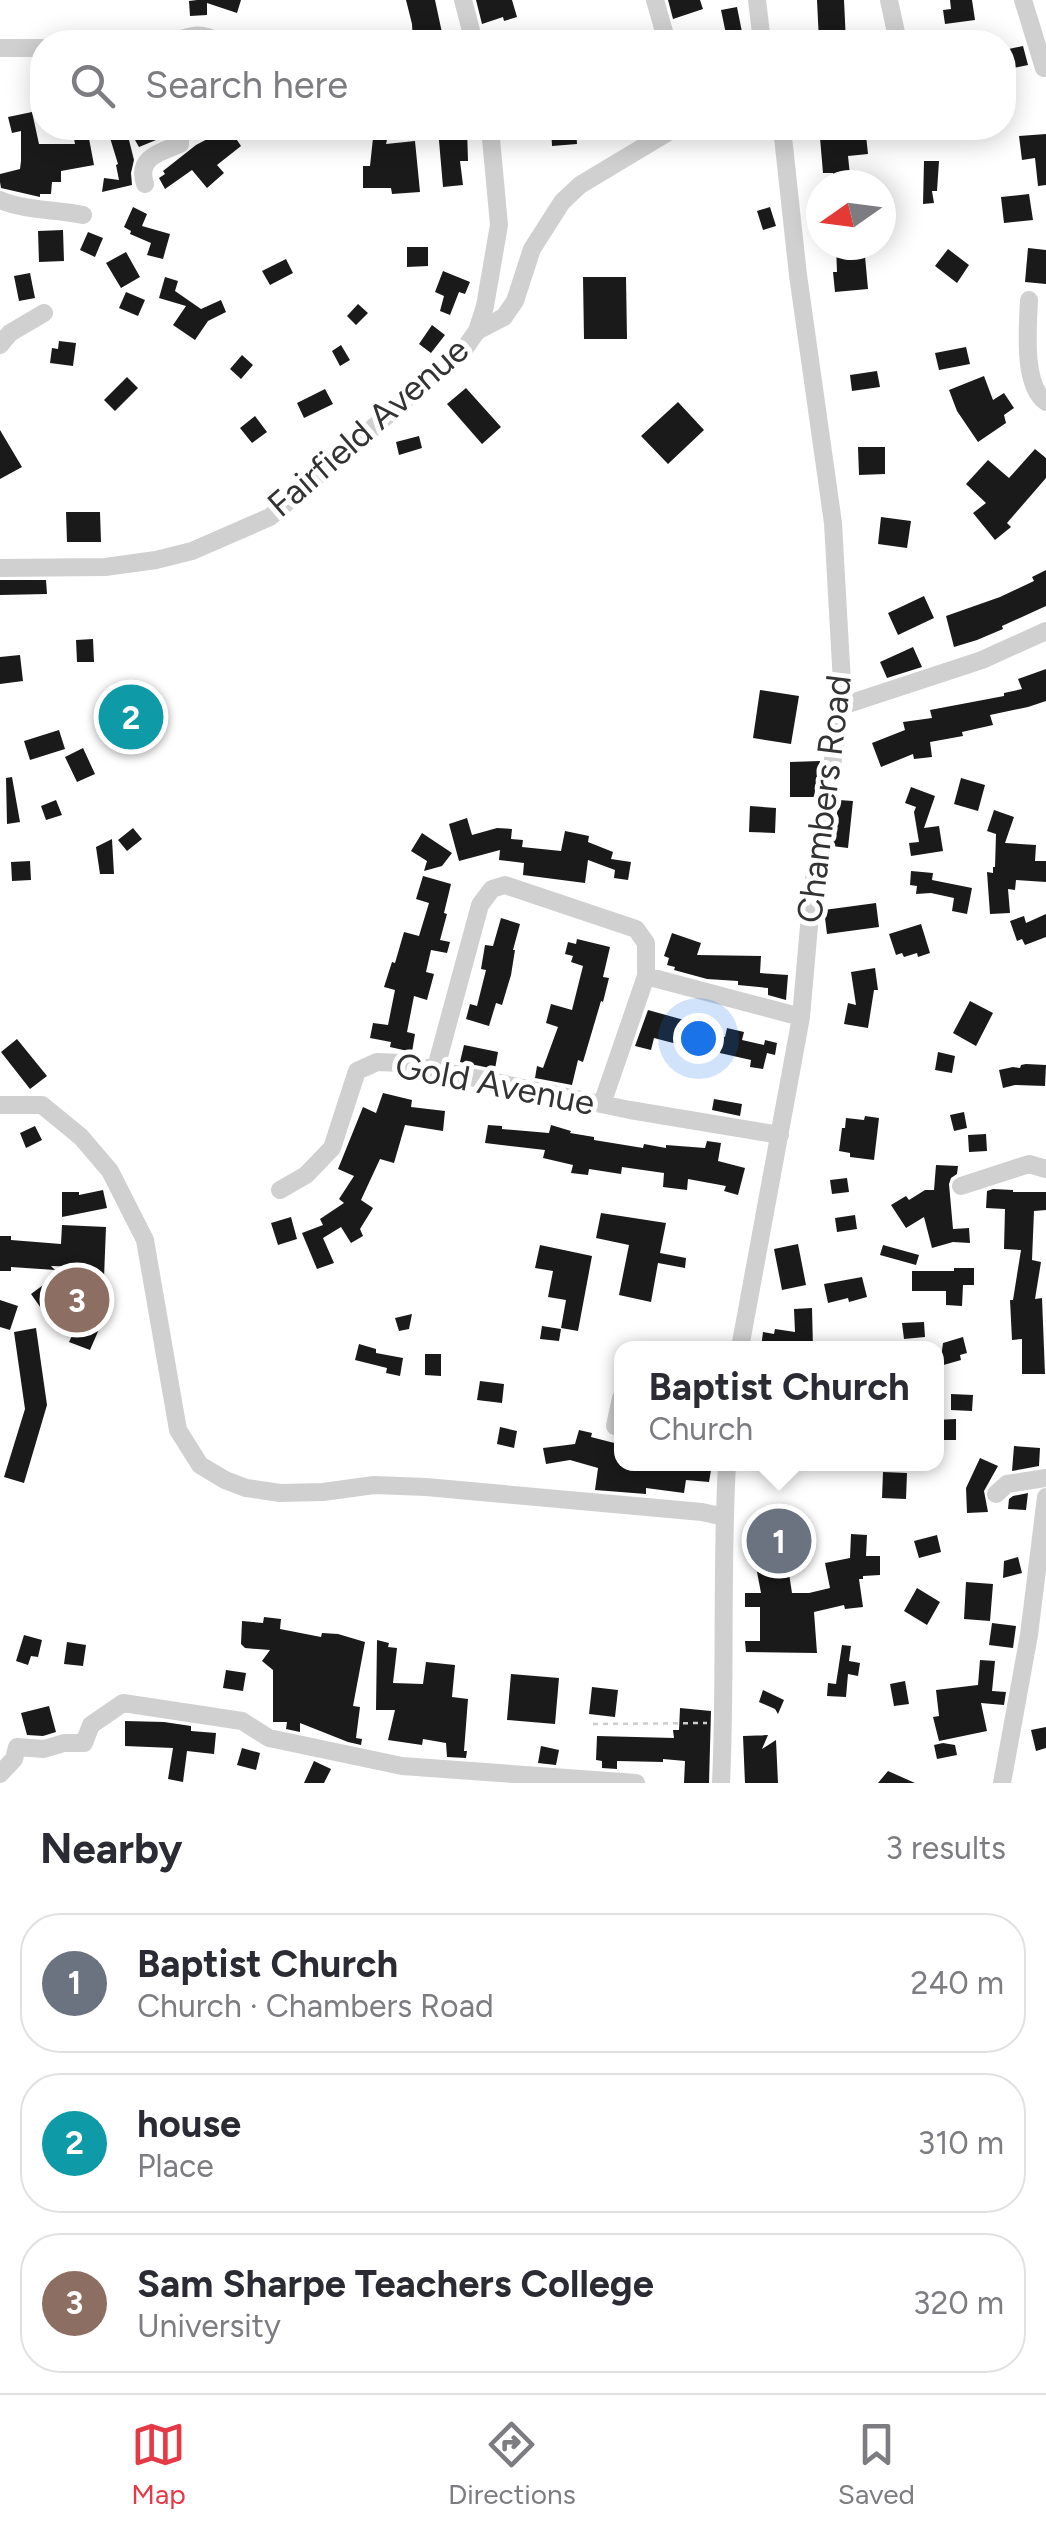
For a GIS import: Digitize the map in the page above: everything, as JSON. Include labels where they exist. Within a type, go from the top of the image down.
[{"type":"street","points":[[463,0],[471,30]]},
{"type":"street","points":[[655,0],[664,30]]},
{"type":"street","points":[[757,0],[761,30]]},
{"type":"street","points":[[889,0],[895,30]]},
{"type":"street","points":[[1023,0],[1044,68]]},
{"type":"street","points":[[0,48],[30,48]]},
{"type":"street","points":[[145,184],[142,175],[152,156],[180,144],[180,140]]},
{"type":"street","name":"Fairfield Avenue","points":[[0,568],[105,567],[156,560],[192,551],[270,517],[465,348],[477,331],[485,306],[499,225],[491,140]]},
{"type":"street","points":[[477,331],[504,317],[515,301],[532,249],[562,202],[580,186],[655,140]]},
{"type":"street","name":"Chambers Road","points":[[741,1341],[801,1016],[812,892],[842,682],[833,523],[783,140]]},
{"type":"street","points":[[0,200],[82,215]]},
{"type":"street","points":[[1029,300],[1027,352],[1038,396],[1046,402]]},
{"type":"street","points":[[0,346],[10,333],[44,313]]},
{"type":"street","points":[[840,707],[982,660],[1046,631]]},
{"type":"street","points":[[436,1071],[480,905],[492,889],[505,885],[636,928],[646,943],[646,976],[602,1104]]},
{"type":"street","points":[[646,976],[801,1016]]},
{"type":"street","name":"Gold Avenue","points":[[280,1190],[306,1175],[332,1148],[357,1071],[377,1062],[402,1063],[780,1135]]},
{"type":"street","points":[[0,1105],[42,1104],[80,1137],[110,1171],[145,1240],[178,1430],[200,1465],[224,1480],[280,1493],[374,1486],[426,1487],[724,1517]]},
{"type":"street","points":[[961,1186],[1029,1164],[1046,1169]]},
{"type":"street","points":[[721,1783],[727,1471]]},
{"type":"street","points":[[996,1494],[1007,1484],[1046,1478]]},
{"type":"street","points":[[1002,1783],[1029,1635],[1046,1497]]},
{"type":"street","points":[[0,1774],[14,1759],[17,1747],[44,1749],[84,1743],[92,1725],[123,1704],[242,1721],[270,1738],[402,1766],[636,1783]]},
{"type":"path","points":[[593,1724],[724,1724]]},
{"type":"building","points":[[241,0],[237,13],[207,3],[207,15],[190,16],[189,1]]},
{"type":"building","points":[[406,0],[435,0],[441,30],[412,30]]},
{"type":"building","points":[[476,0],[512,0],[517,17],[482,24]]},
{"type":"building","points":[[668,0],[700,0],[703,9],[673,19]]},
{"type":"building","points":[[817,0],[844,0],[845,30],[818,30]]},
{"type":"building","points":[[950,0],[972,0],[975,20],[945,24],[943,10],[951,9]]},
{"type":"building","points":[[737,7],[742,30],[725,30],[721,10]]},
{"type":"building","points":[[1023,46],[1028,65],[1016,67],[1016,47]]},
{"type":"building","points":[[30,112],[30,140],[38,140],[39,144],[89,140],[94,165],[61,171],[61,182],[52,182],[51,194],[40,197],[1,188],[0,174],[20,169],[21,161],[21,131],[12,133],[8,117]]},
{"type":"building","points":[[1046,134],[1046,185],[1038,186],[1035,158],[1022,160],[1019,136]]},
{"type":"building","points":[[111,140],[129,140],[134,160],[132,185],[102,192],[104,178],[119,180]]},
{"type":"building","points":[[135,140],[156,140],[139,147]]},
{"type":"building","points":[[206,140],[237,140],[241,146],[217,165],[224,173],[207,188],[192,170],[165,189],[159,178],[165,174],[163,171]]},
{"type":"building","points":[[373,140],[387,140],[386,144],[415,141],[420,192],[392,194],[391,188],[363,188],[363,166],[370,166]]},
{"type":"building","points":[[439,140],[467,140],[468,161],[460,161],[463,185],[443,187]]},
{"type":"building","points":[[552,140],[577,140],[577,144],[552,146]]},
{"type":"building","points":[[820,140],[867,140],[868,154],[848,156],[849,170],[823,170]]},
{"type":"building","points":[[924,161],[939,161],[937,191],[932,191],[934,203],[923,204]]},
{"type":"building","points":[[1029,194],[1033,220],[1004,223],[1001,197]]},
{"type":"building","points":[[133,207],[147,214],[142,226],[170,234],[163,259],[147,255],[151,243],[124,227]]},
{"type":"building","points":[[770,207],[776,226],[763,230],[757,211]]},
{"type":"building","points":[[63,230],[64,261],[39,262],[38,231]]},
{"type":"building","points":[[88,232],[103,238],[95,257],[80,250]]},
{"type":"building","points":[[407,247],[428,247],[428,266],[407,267]]},
{"type":"building","points":[[1028,248],[1046,250],[1046,284],[1025,282]]},
{"type":"building","points":[[948,249],[969,265],[957,283],[935,266]]},
{"type":"building","points":[[126,252],[140,277],[121,288],[106,263]]},
{"type":"building","points":[[286,259],[293,273],[270,285],[262,271]]},
{"type":"building","points":[[837,260],[865,260],[868,289],[835,292],[833,272],[837,272]]},
{"type":"building","points":[[443,271],[470,282],[465,294],[459,292],[450,315],[440,311],[444,296],[435,292]]},
{"type":"building","points":[[30,273],[35,298],[19,301],[14,276]]},
{"type":"building","points":[[165,277],[178,281],[175,291],[201,309],[221,300],[226,312],[208,321],[195,340],[173,325],[186,306],[159,298]]},
{"type":"building","points":[[583,277],[626,277],[627,339],[584,339]]},
{"type":"building","points":[[126,292],[145,300],[138,316],[119,308]]},
{"type":"building","points":[[358,304],[368,313],[356,325],[347,316]]},
{"type":"building","points":[[432,325],[445,335],[431,353],[419,344]]},
{"type":"building","points":[[59,341],[76,343],[73,366],[50,363],[52,348],[58,349]]},
{"type":"building","points":[[341,345],[350,360],[340,366],[332,351]]},
{"type":"building","points":[[966,347],[970,364],[939,370],[935,353]]},
{"type":"building","points":[[242,355],[253,365],[241,379],[230,369]]},
{"type":"building","points":[[877,371],[880,387],[852,391],[850,375]]},
{"type":"building","points":[[984,376],[993,400],[1004,393],[1014,408],[1004,415],[1006,423],[978,442],[957,411],[949,390]]},
{"type":"building","points":[[127,377],[138,388],[115,411],[104,400]]},
{"type":"building","points":[[466,388],[501,427],[482,444],[447,404]]},
{"type":"building","points":[[325,389],[333,404],[304,418],[297,403]]},
{"type":"building","points":[[678,402],[704,430],[668,464],[641,436]]},
{"type":"building","points":[[255,416],[267,432],[252,443],[240,428]]},
{"type":"building","points":[[0,430],[22,467],[0,479]]},
{"type":"building","points":[[419,436],[422,448],[399,455],[396,442]]},
{"type":"building","points":[[858,447],[885,447],[885,474],[859,475]]},
{"type":"building","points":[[1035,449],[1046,458],[1046,478],[1007,523],[1011,527],[995,540],[973,513],[986,503],[966,484],[988,460],[1009,478]]},
{"type":"building","points":[[66,512],[100,512],[101,542],[67,542]]},
{"type":"building","points":[[881,517],[911,521],[907,548],[878,544]]},
{"type":"building","points":[[1046,570],[1046,606],[1002,626],[1003,629],[954,647],[946,616],[1000,597],[1034,581],[1032,577]]},
{"type":"building","points":[[0,580],[46,580],[47,594],[0,595]]},
{"type":"building","points":[[924,596],[934,618],[898,635],[888,613]]},
{"type":"building","points":[[93,639],[94,662],[77,662],[76,640]]},
{"type":"building","points":[[913,647],[922,667],[887,678],[880,662]]},
{"type":"building","points":[[20,655],[23,681],[0,684],[0,657]]},
{"type":"building","points":[[1046,669],[1046,701],[990,715],[993,725],[930,742],[932,757],[914,759],[913,754],[881,767],[872,743],[905,730],[903,722],[932,718],[930,710],[1004,696],[1022,689],[1018,679]]},
{"type":"building","points":[[760,690],[799,696],[791,744],[753,738]]},
{"type":"building","points":[[138,708],[141,720],[124,725],[120,713]]},
{"type":"building","points":[[59,730],[65,749],[30,760],[24,741]]},
{"type":"building","points":[[83,748],[95,774],[77,782],[65,757]]},
{"type":"building","points":[[820,761],[814,797],[790,797],[790,762]]},
{"type":"building","points":[[12,777],[20,822],[7,824],[6,778]]},
{"type":"building","points":[[961,778],[985,785],[978,811],[954,804]]},
{"type":"building","points":[[911,787],[935,796],[924,828],[939,826],[943,851],[911,856],[909,843],[919,842],[916,807],[905,803]]},
{"type":"building","points":[[56,800],[62,815],[46,820],[41,806]]},
{"type":"building","points":[[839,800],[853,801],[848,848],[832,846]]},
{"type":"building","points":[[750,806],[776,808],[775,833],[749,832]]},
{"type":"building","points":[[994,810],[1014,817],[1005,843],[1036,845],[1035,861],[1046,861],[1046,882],[1016,880],[1015,890],[1008,889],[1010,913],[990,914],[987,872],[993,873],[995,867],[996,834],[987,831]]},
{"type":"building","points":[[467,818],[472,835],[497,828],[512,829],[511,839],[523,840],[522,847],[561,851],[565,831],[589,836],[588,842],[613,852],[611,859],[631,862],[628,880],[614,878],[615,870],[588,860],[585,883],[523,875],[524,863],[499,860],[500,850],[459,861],[449,824]]},
{"type":"building","points":[[133,828],[142,839],[127,851],[118,840]]},
{"type":"building","points":[[422,833],[452,853],[442,866],[424,871],[427,861],[411,851]]},
{"type":"building","points":[[112,839],[114,874],[100,874],[96,847]]},
{"type":"building","points":[[30,861],[31,880],[12,881],[11,862]]},
{"type":"building","points":[[911,871],[933,873],[932,880],[972,888],[967,914],[952,911],[954,898],[916,894],[917,886],[910,885]]},
{"type":"building","points":[[423,876],[451,884],[440,940],[450,942],[447,953],[431,950],[426,972],[434,974],[427,1000],[414,996],[407,1032],[415,1034],[412,1052],[370,1038],[373,1023],[388,1025],[395,990],[384,987],[404,932],[419,936],[429,903],[416,899]]},
{"type":"building","points":[[876,903],[879,927],[827,934],[824,910]]},
{"type":"building","points":[[1046,914],[1046,937],[1025,945],[1022,939],[1017,941],[1010,921],[1024,916],[1026,923]]},
{"type":"building","points":[[501,918],[520,924],[502,1005],[496,1003],[489,1026],[466,1019],[470,1004],[477,1006],[486,970],[481,969],[485,945],[493,946]]},
{"type":"building","points":[[921,924],[930,953],[918,957],[917,953],[896,955],[889,934]]},
{"type":"building","points":[[672,933],[701,943],[697,955],[761,956],[760,973],[788,975],[786,1000],[768,995],[768,988],[674,970],[664,956]]},
{"type":"building","points":[[577,939],[610,947],[603,977],[609,978],[572,1085],[535,1078],[537,1066],[543,1068],[558,1027],[546,1023],[551,1004],[572,1010],[583,966],[571,962],[573,956],[565,954],[568,942],[576,944]]},
{"type":"building","points":[[875,968],[878,990],[874,990],[868,1028],[844,1024],[848,1003],[856,1005],[851,972]]},
{"type":"building","points":[[970,1001],[993,1013],[976,1046],[953,1033]]},
{"type":"building","points":[[648,1010],[684,1020],[683,1026],[725,1037],[727,1028],[744,1032],[742,1040],[764,1045],[765,1040],[777,1043],[775,1055],[767,1053],[763,1069],[750,1067],[751,1060],[711,1051],[709,1058],[695,1054],[696,1049],[654,1038],[651,1050],[635,1046]]},
{"type":"building","points":[[17,1039],[47,1076],[30,1089],[1,1052]]},
{"type":"building","points":[[464,1045],[498,1052],[495,1069],[460,1062]]},
{"type":"building","points":[[938,1052],[955,1056],[952,1073],[935,1070]]},
{"type":"building","points":[[1026,1064],[1046,1065],[1045,1086],[1003,1088],[999,1070]]},
{"type":"building","points":[[383,1093],[412,1100],[411,1107],[445,1111],[443,1131],[405,1125],[394,1163],[380,1159],[361,1200],[373,1208],[360,1229],[363,1236],[351,1243],[341,1227],[323,1238],[334,1263],[317,1269],[302,1233],[323,1225],[320,1219],[344,1203],[339,1199],[354,1176],[338,1169],[363,1107],[376,1113]]},
{"type":"building","points":[[714,1099],[742,1104],[740,1116],[712,1110]]},
{"type":"building","points":[[964,1112],[967,1128],[954,1131],[950,1115]]},
{"type":"building","points":[[865,1116],[879,1118],[874,1160],[850,1157],[850,1153],[839,1151],[846,1118],[864,1120]]},
{"type":"building","points":[[488,1125],[549,1133],[551,1125],[594,1140],[643,1148],[644,1144],[705,1148],[707,1141],[721,1143],[718,1161],[745,1168],[738,1195],[724,1191],[726,1186],[688,1179],[687,1190],[663,1187],[664,1173],[622,1167],[621,1174],[589,1169],[588,1175],[571,1173],[573,1165],[543,1158],[545,1150],[485,1143]]},
{"type":"building","points":[[35,1126],[42,1140],[26,1148],[20,1133]]},
{"type":"building","points":[[986,1134],[987,1151],[969,1152],[968,1135]]},
{"type":"building","points":[[936,1165],[958,1166],[949,1184],[953,1229],[969,1228],[970,1243],[953,1242],[932,1248],[924,1217],[906,1228],[891,1205],[906,1196],[909,1200],[925,1190],[934,1190]]},
{"type":"building","points":[[847,1178],[849,1192],[832,1194],[830,1180]]},
{"type":"building","points":[[103,1190],[107,1208],[62,1217],[62,1192],[79,1195]]},
{"type":"building","points":[[987,1191],[1046,1192],[1046,1210],[1034,1211],[1032,1260],[1041,1262],[1035,1299],[1042,1298],[1045,1374],[1022,1374],[1022,1339],[1012,1340],[1010,1300],[1021,1250],[1004,1249],[1005,1209],[986,1208]]},
{"type":"building","points":[[601,1213],[666,1223],[660,1253],[686,1258],[685,1268],[658,1263],[651,1302],[619,1295],[629,1245],[596,1238]]},
{"type":"building","points":[[855,1215],[857,1229],[837,1232],[835,1218]]},
{"type":"building","points":[[291,1217],[297,1239],[278,1245],[271,1223]]},
{"type":"building","points":[[62,1225],[106,1227],[103,1303],[109,1306],[90,1350],[69,1342],[86,1307],[87,1267],[11,1267],[11,1271],[0,1271],[0,1236],[61,1244]]},
{"type":"building","points":[[798,1244],[806,1285],[782,1290],[774,1249]]},
{"type":"building","points":[[540,1245],[592,1256],[578,1331],[561,1328],[566,1300],[548,1297],[553,1271],[535,1268]]},
{"type":"building","points":[[883,1245],[919,1255],[916,1265],[880,1255]]},
{"type":"building","points":[[974,1268],[974,1285],[963,1285],[962,1306],[946,1305],[946,1291],[912,1291],[912,1271]]},
{"type":"building","points":[[58,1274],[83,1304],[55,1328],[31,1294]]},
{"type":"building","points":[[862,1277],[867,1297],[828,1303],[824,1284]]},
{"type":"building","points":[[0,1300],[18,1306],[10,1330],[0,1327]]},
{"type":"building","points":[[812,1308],[813,1341],[762,1341],[763,1332],[795,1332],[794,1309]]},
{"type":"building","points":[[412,1314],[409,1329],[399,1331],[395,1318]]},
{"type":"building","points":[[924,1322],[925,1337],[904,1339],[902,1323]]},
{"type":"building","points":[[542,1326],[561,1329],[559,1341],[540,1339]]},
{"type":"building","points":[[36,1328],[47,1405],[24,1483],[4,1477],[25,1409],[14,1332]]},
{"type":"building","points":[[963,1337],[967,1353],[960,1355],[961,1360],[944,1365],[944,1343]]},
{"type":"building","points":[[359,1344],[376,1349],[376,1353],[403,1358],[400,1376],[386,1373],[387,1368],[355,1360]]},
{"type":"building","points":[[425,1354],[441,1354],[441,1376],[425,1375]]},
{"type":"building","points":[[480,1381],[504,1384],[502,1403],[477,1400]]},
{"type":"building","points":[[951,1394],[973,1395],[972,1411],[951,1410]]},
{"type":"building","points":[[956,1419],[956,1440],[944,1440],[944,1420]]},
{"type":"building","points":[[500,1427],[517,1431],[514,1448],[497,1444]]},
{"type":"building","points":[[579,1430],[614,1443],[614,1471],[711,1471],[709,1482],[686,1480],[684,1493],[646,1488],[646,1494],[595,1490],[598,1468],[570,1460],[546,1464],[543,1448],[575,1444]]},
{"type":"building","points":[[1014,1446],[1040,1448],[1039,1466],[1012,1471]]},
{"type":"building","points":[[980,1458],[998,1466],[984,1491],[988,1512],[967,1513],[966,1488]]},
{"type":"building","points":[[883,1472],[907,1473],[906,1499],[882,1498]]},
{"type":"building","points":[[1028,1493],[1026,1510],[1008,1509],[1009,1499]]},
{"type":"building","points":[[804,1525],[806,1553],[786,1554],[792,1593],[830,1588],[825,1563],[850,1558],[851,1534],[867,1535],[866,1556],[880,1556],[880,1575],[859,1579],[863,1607],[845,1609],[844,1605],[814,1612],[817,1653],[746,1652],[745,1641],[760,1641],[760,1607],[745,1607],[745,1593],[761,1593],[752,1528]]},
{"type":"building","points":[[937,1535],[941,1552],[919,1558],[914,1541]]},
{"type":"building","points":[[1018,1557],[1022,1573],[1003,1578],[1004,1561]]},
{"type":"building","points":[[966,1582],[993,1584],[990,1621],[964,1619]]},
{"type":"building","points":[[917,1588],[940,1602],[927,1625],[904,1611]]},
{"type":"building","points":[[264,1617],[281,1619],[280,1629],[321,1637],[322,1633],[338,1634],[365,1642],[353,1706],[360,1707],[356,1738],[362,1739],[361,1745],[300,1723],[300,1732],[286,1729],[287,1722],[273,1722],[273,1670],[262,1661],[270,1650],[245,1648],[241,1644],[242,1621],[263,1623]]},
{"type":"building","points":[[992,1623],[1016,1626],[1013,1648],[989,1645]]},
{"type":"building","points":[[24,1635],[42,1640],[38,1657],[31,1656],[28,1665],[16,1661]]},
{"type":"building","points":[[377,1640],[397,1648],[393,1683],[423,1684],[426,1662],[455,1665],[452,1697],[468,1699],[466,1758],[447,1757],[446,1743],[423,1739],[422,1745],[388,1740],[395,1710],[376,1710]]},
{"type":"building","points":[[67,1642],[86,1645],[83,1666],[64,1664]]},
{"type":"building","points":[[842,1645],[851,1646],[849,1661],[860,1663],[858,1676],[848,1674],[846,1697],[827,1696],[828,1683],[836,1684]]},
{"type":"building","points":[[980,1660],[995,1661],[992,1691],[1006,1692],[1004,1705],[981,1703],[987,1731],[939,1741],[933,1717],[939,1716],[936,1690],[978,1685]]},
{"type":"building","points":[[226,1670],[246,1673],[243,1691],[223,1688]]},
{"type":"building","points":[[511,1674],[559,1678],[555,1724],[507,1720]]},
{"type":"building","points":[[905,1681],[909,1704],[894,1706],[890,1684]]},
{"type":"building","points":[[592,1687],[618,1690],[615,1717],[589,1714]]},
{"type":"building","points":[[763,1690],[784,1700],[778,1714],[759,1702]]},
{"type":"building","points":[[49,1706],[56,1732],[27,1735],[21,1713]]},
{"type":"building","points":[[680,1708],[711,1711],[709,1783],[684,1783],[685,1761],[617,1761],[617,1769],[602,1768],[602,1761],[596,1760],[597,1736],[674,1738],[673,1730],[679,1730]]},
{"type":"building","points":[[125,1721],[164,1722],[191,1726],[191,1731],[216,1733],[214,1754],[187,1751],[183,1782],[168,1779],[173,1748],[125,1746]]},
{"type":"building","points":[[1046,1727],[1046,1748],[1036,1751],[1031,1730]]},
{"type":"building","points":[[768,1735],[762,1749],[776,1740],[778,1783],[745,1783],[743,1736]]},
{"type":"building","points":[[934,1745],[955,1745],[957,1755],[937,1759]]},
{"type":"building","points":[[541,1746],[559,1750],[556,1765],[538,1763]]},
{"type":"building","points":[[242,1748],[260,1753],[256,1770],[237,1765]]},
{"type":"building","points":[[314,1761],[331,1769],[324,1783],[304,1783]]},
{"type":"building","points":[[888,1771],[915,1783],[878,1783]]},
{"type":"place","name":"house","points":[[131,717]]},
{"type":"place","name":"Sam Sharpe Teachers College","points":[[77,1300]]},
{"type":"place","name":"Baptist Church","points":[[779,1541]]}]
